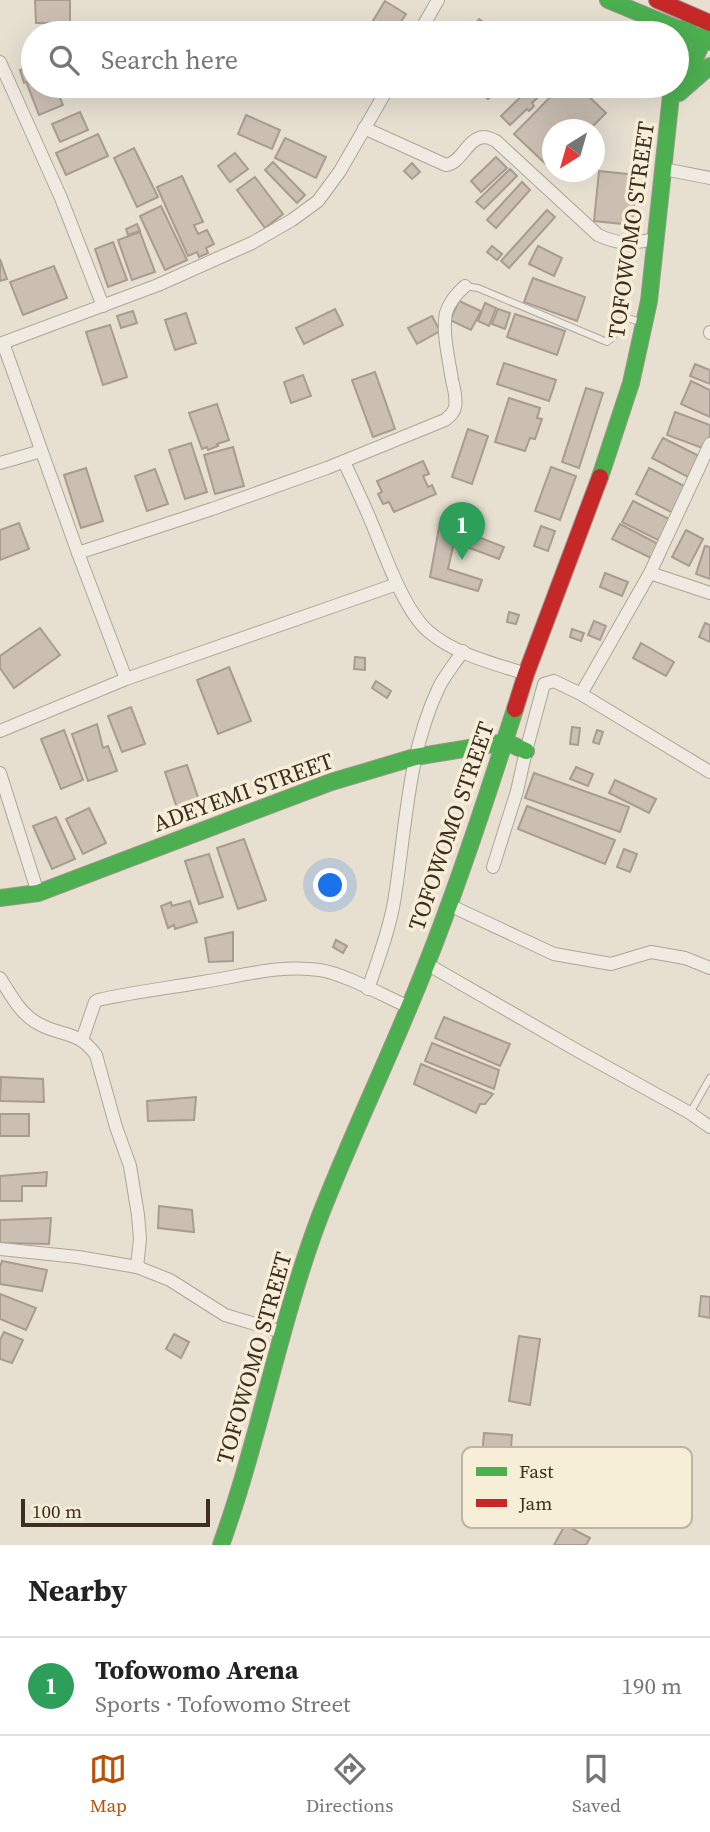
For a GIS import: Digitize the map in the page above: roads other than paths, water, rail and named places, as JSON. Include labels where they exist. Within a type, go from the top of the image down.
[{"type":"street","points":[[426,21],[438,0]]},
{"type":"street","points":[[608,0],[650,21]]},
{"type":"street","points":[[657,0],[691,15],[709,32]]},
{"type":"street","points":[[689,24],[691,15]]},
{"type":"street","points":[[689,33],[709,32]]},
{"type":"street","name":"TOFOWOMO STREET","points":[[689,65],[709,32]]},
{"type":"street","points":[[0,62],[61,198],[103,306]]},
{"type":"street","points":[[689,81],[710,66]]},
{"type":"street","points":[[126,679],[1,343],[158,285],[240,249],[292,220],[318,201],[340,170],[381,98]]},
{"type":"street","name":"TOFOWOMO STREET","points":[[221,1545],[239,1496],[282,1332],[320,1217],[427,964],[471,847],[526,674],[572,557],[631,383],[649,301],[671,98]]},
{"type":"street","points":[[364,128],[446,165],[453,164],[474,141],[484,137],[496,141],[598,235],[614,242],[630,244],[656,239]]},
{"type":"street","points":[[664,169],[710,178]]},
{"type":"street","points":[[78,553],[344,462],[374,447],[436,424],[452,414],[456,397],[447,352],[445,322],[447,311],[458,292],[465,286]]},
{"type":"street","points":[[581,694],[650,573],[710,444]]},
{"type":"street","points":[[0,463],[41,451]]},
{"type":"street","points":[[344,462],[397,584],[426,629],[443,642],[526,674]]},
{"type":"street","points":[[650,573],[710,593]]},
{"type":"street","points":[[0,731],[126,679],[397,584]]},
{"type":"street","points":[[368,989],[384,944],[393,905],[415,757],[440,686],[463,651]]},
{"type":"street","points":[[493,867],[517,791],[544,684],[554,681],[581,694],[710,772]]},
{"type":"street","points":[[506,742],[526,751]]},
{"type":"street","name":"ADEYEMI STREET","points":[[0,898],[38,893],[331,782],[415,757],[506,742]]},
{"type":"street","points":[[0,773],[38,893]]},
{"type":"street","points":[[449,905],[554,954],[611,964],[651,952],[685,958],[710,968]]},
{"type":"street","points":[[427,964],[690,1113],[710,1127]]},
{"type":"street","points":[[82,1040],[98,1000],[251,972],[300,968],[322,970],[409,1007]]},
{"type":"street","points":[[0,978],[20,1010],[37,1023],[74,1035],[89,1045],[96,1055],[130,1166],[140,1239],[137,1267]]},
{"type":"street","points":[[0,1249],[78,1257],[137,1267],[170,1280],[225,1315],[282,1332]]},
{"type":"lane","points":[[465,286],[478,288],[607,342],[614,336],[623,319],[644,323]]},
{"type":"lane","points":[[690,1113],[710,1078]]},
{"type":"place","name":"Tofowomo Arena","points":[[462,560]]}]
